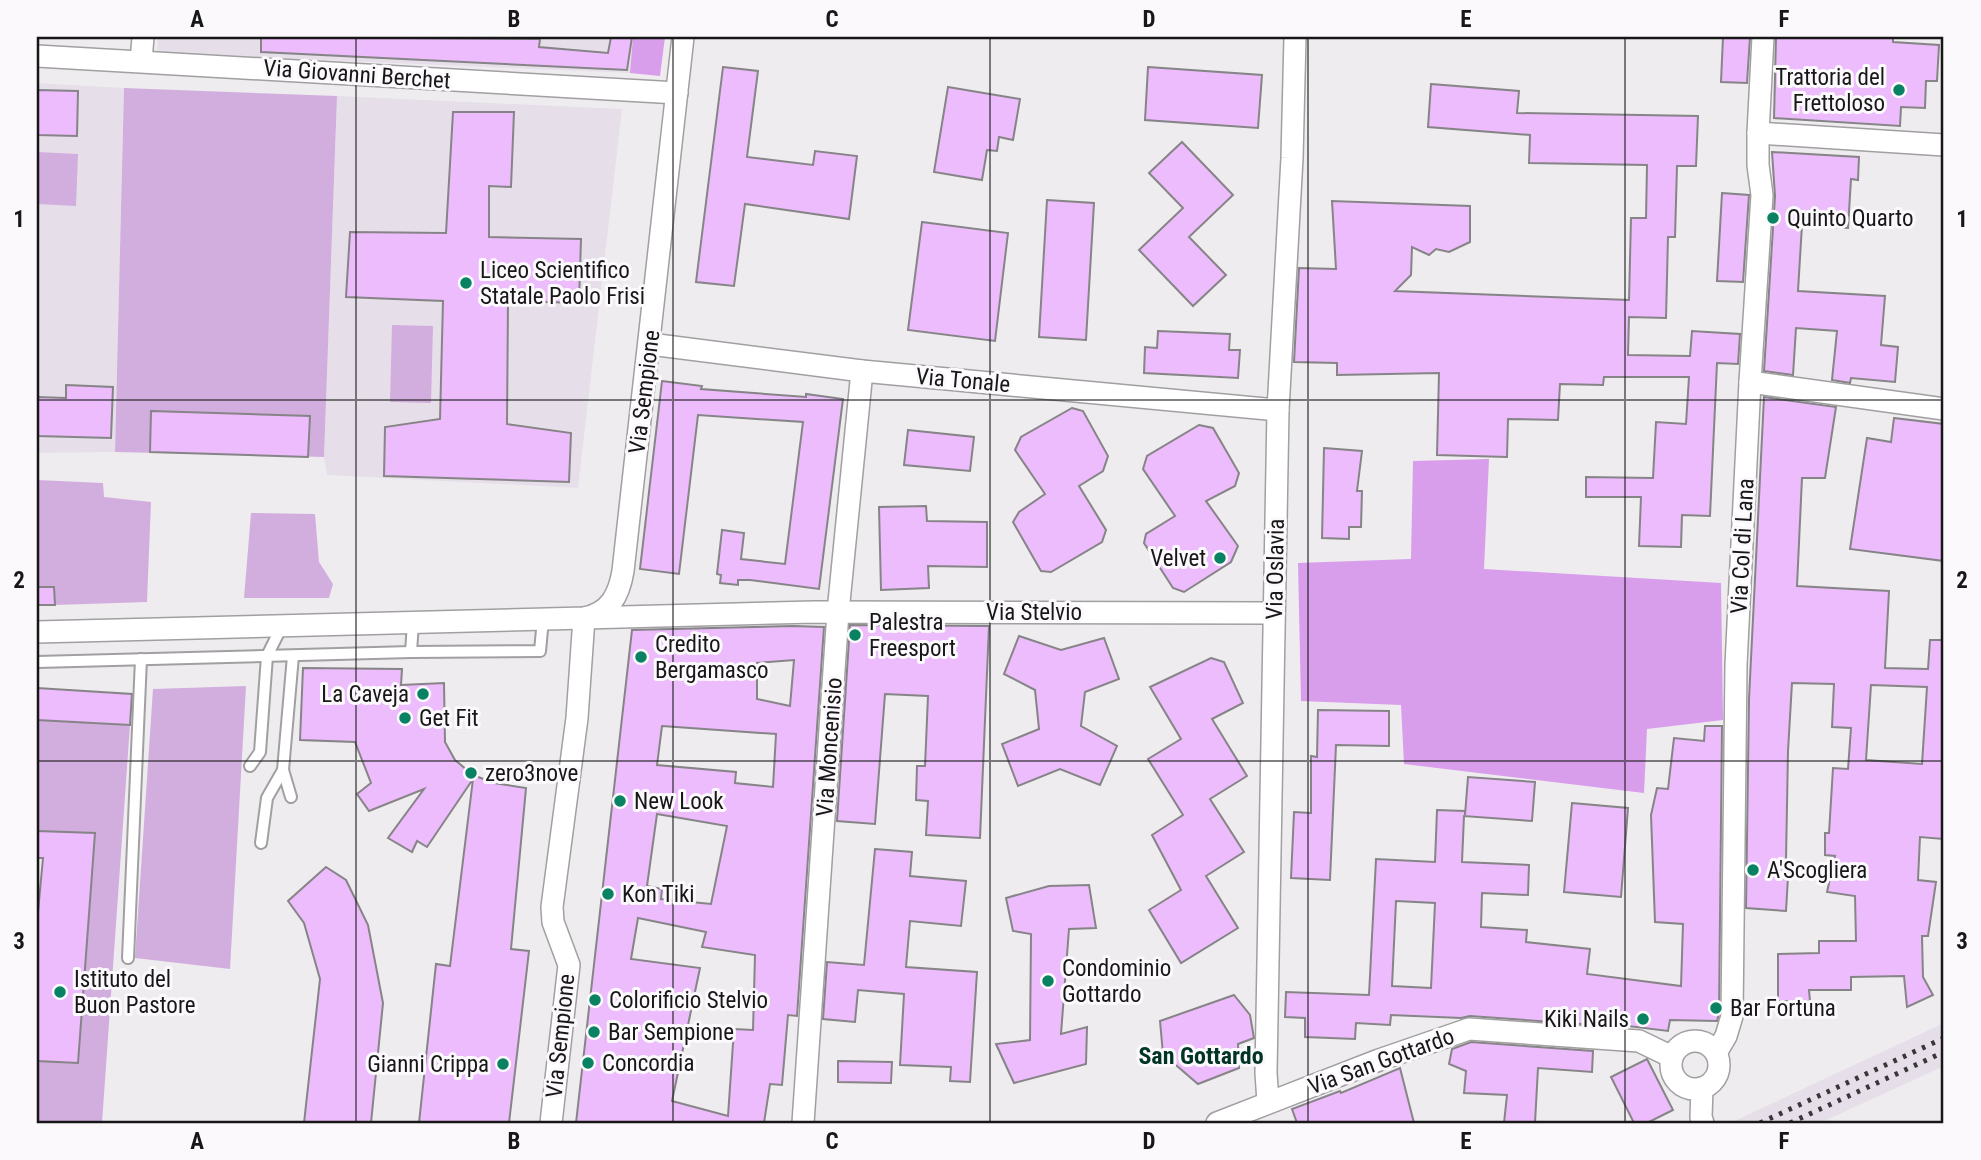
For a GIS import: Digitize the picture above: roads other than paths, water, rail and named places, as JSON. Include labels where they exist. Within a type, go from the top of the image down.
[{"type":"street","points":[[141,61],[143,37]]},
{"type":"street","name":"Via Sempione","points":[[551,1123],[569,965],[553,922],[552,907],[577,718],[584,618],[594,616],[610,606],[621,580],[683,37]]},
{"type":"street","name":"Via Oslavia","points":[[1268,1102],[1266,1073],[1278,410],[1292,158],[1295,37]]},
{"type":"street","name":"Via Col di Lana","points":[[1716,1053],[1726,1036],[1732,1016],[1736,665],[1762,195],[1758,133],[1763,37]]},
{"type":"street","name":"Via Giovanni Berchet","points":[[37,56],[677,93]]},
{"type":"street","points":[[1758,133],[1944,145]]},
{"type":"street","name":"Via Tonale","points":[[650,344],[862,371],[1278,410]]},
{"type":"street","name":"Via Moncenisio","points":[[803,1123],[838,612],[862,371]]},
{"type":"street","points":[[1750,382],[1944,409]]},
{"type":"street","name":"Via Stelvio","points":[[37,632],[838,612],[1273,613]]},
{"type":"street","name":"Via San Gottardo","points":[[1217,1123],[1379,1060],[1469,1029],[1639,1041],[1672,1057]]},
{"type":"street","points":[[1690,1041],[1707,1044],[1716,1053],[1719,1069],[1715,1079],[1702,1088],[1689,1089],[1675,1080],[1671,1071],[1672,1057],[1677,1049],[1690,1041]]},
{"type":"street","points":[[1702,1088],[1702,1120]]},
{"type":"lane","points":[[37,663],[540,651],[543,619]]},
{"type":"lane","points":[[411,652],[413,623]]},
{"type":"lane","points":[[250,766],[260,752],[268,656],[282,626]]},
{"type":"lane","points":[[291,797],[284,770],[293,656]]},
{"type":"lane","points":[[128,958],[141,659]]},
{"type":"lane","points":[[261,843],[267,798],[284,770]]},
{"type":"railway","points":[[1760,1123],[1944,1038]]},
{"type":"railway","points":[[1790,1123],[1944,1052]]},
{"type":"place","name":"Trattoria del Frettoloso","points":[[1899,90]]},
{"type":"place","name":"Quinto Quarto","points":[[1773,218]]},
{"type":"place","name":"Liceo Scientifico Statale Paolo Frisi","points":[[466,283]]},
{"type":"place","name":"Velvet","points":[[1220,558]]},
{"type":"place","name":"Palestra Freesport","points":[[855,635]]},
{"type":"place","name":"Credito Bergamasco","points":[[641,657]]},
{"type":"place","name":"La Caveja","points":[[423,694]]},
{"type":"place","name":"Get Fit","points":[[405,718]]},
{"type":"place","name":"zero3nove","points":[[471,773]]},
{"type":"place","name":"New Look","points":[[620,801]]},
{"type":"place","name":"A'Scogliera","points":[[1753,870]]},
{"type":"place","name":"Kon Tiki","points":[[608,894]]},
{"type":"place","name":"Condominio Gottardo","points":[[1048,981]]},
{"type":"place","name":"Istituto del Buon Pastore","points":[[60,992]]},
{"type":"place","name":"Colorificio Stelvio","points":[[595,1000]]},
{"type":"place","name":"Bar Fortuna","points":[[1716,1008]]},
{"type":"place","name":"Kiki Nails","points":[[1643,1019]]},
{"type":"place","name":"Bar Sempione","points":[[594,1032]]},
{"type":"place","name":"Concordia","points":[[588,1063]]},
{"type":"place","name":"Gianni Crippa","points":[[503,1064]]},
{"type":"district","name":"San Gottardo","points":[[1201,1056]]}]
